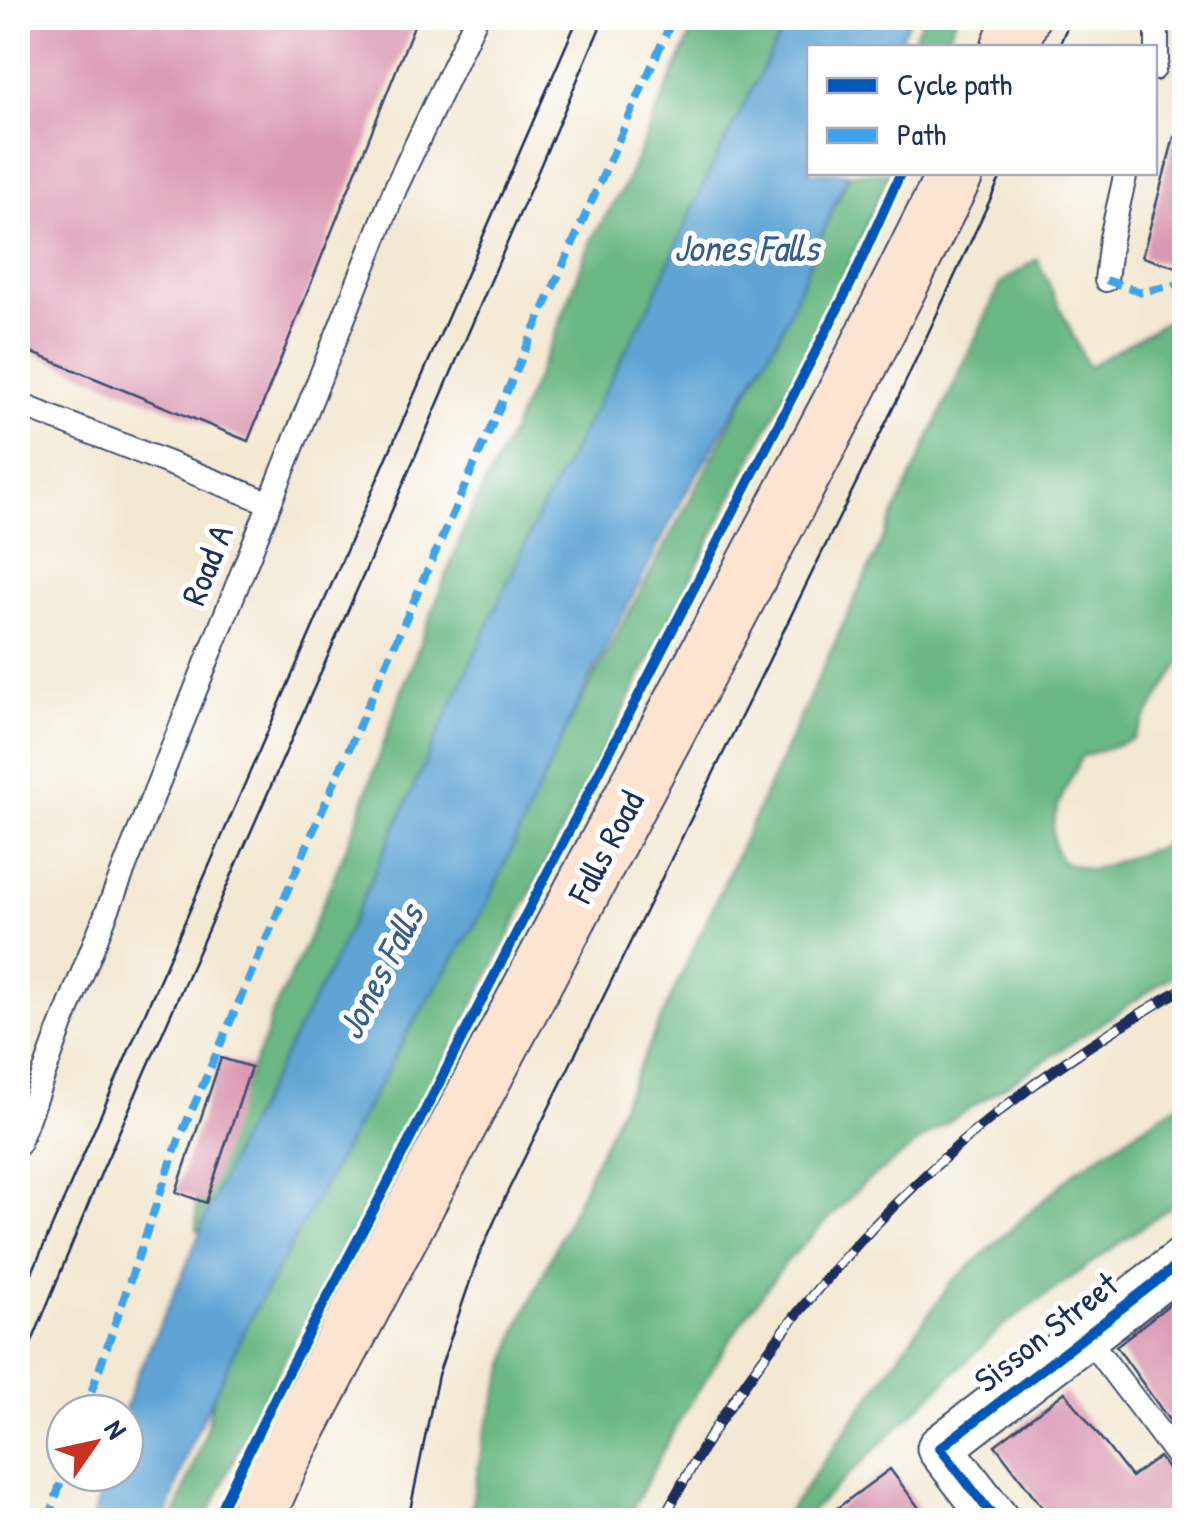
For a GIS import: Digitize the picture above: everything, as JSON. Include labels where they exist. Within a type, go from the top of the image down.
[{"type":"main road","points":[[1011,45],[1021,18]]},
{"type":"main road","name":"Falls Road","points":[[255,1520],[301,1423],[843,398],[954,175]]},
{"type":"street","name":"Sisson Street","points":[[996,1520],[940,1448],[1184,1260]]},
{"type":"lane","name":"Road A","points":[[18,1145],[68,1009],[396,187],[476,18]]},
{"type":"lane","points":[[1157,18],[1157,45]]},
{"type":"lane","points":[[1106,280],[1110,238],[1125,175]]},
{"type":"lane","points":[[18,404],[270,503]]},
{"type":"lane","points":[[1086,1336],[1184,1465]]},
{"type":"green space","points":[[698,18],[804,18],[221,1232],[197,1230],[196,1198],[354,829],[469,516],[556,333],[591,240],[625,185]]},
{"type":"green space","points":[[923,18],[956,18],[944,45],[910,45]]},
{"type":"green space","points":[[849,175],[888,175],[843,279],[467,1018],[248,1428],[206,1520],[173,1520],[229,1356],[761,367]]},
{"type":"green space","points":[[1037,259],[1088,367],[1184,311],[1184,657],[1133,739],[1081,757],[1053,825],[1056,850],[1063,862],[1091,870],[1184,839],[1184,945],[1175,974],[934,1131],[863,1184],[786,1262],[741,1323],[677,1424],[627,1520],[469,1520],[484,1436],[516,1333],[1001,283]]},
{"type":"green space","points":[[1184,1100],[1184,1197],[1003,1326],[802,1520],[782,1520],[950,1284],[1077,1170]]},
{"type":"water","name":"Jones Falls","points":[[789,18],[910,18],[898,45],[807,45],[807,175],[847,175],[780,334],[684,496],[583,692],[484,910],[410,1029],[250,1319],[190,1446],[165,1520],[92,1520],[101,1493],[145,1493],[145,1393],[130,1393],[134,1382],[233,1152],[331,967],[539,514],[651,303],[708,174]]},
{"type":"building","points":[[18,18],[417,18],[248,441],[18,347]]},
{"type":"building","points":[[1174,137],[1184,138],[1184,269],[1142,257]]},
{"type":"building","points":[[221,1058],[251,1067],[206,1203],[176,1192]]},
{"type":"building","points":[[1184,1293],[1184,1441],[1116,1346]]},
{"type":"building","points":[[1065,1392],[1131,1477],[1159,1457],[1173,1475],[1184,1480],[1184,1520],[1052,1520],[995,1445]]},
{"type":"building","points":[[890,1469],[928,1520],[821,1520]]},
{"type":"tram line","points":[[18,1305],[578,18]]},
{"type":"tram line","points":[[18,1376],[102,1171],[604,18]]},
{"type":"tram line","points":[[1059,45],[1071,18]]},
{"type":"tram line","points":[[408,1520],[438,1375],[478,1258],[898,398],[1002,175]]},
{"type":"railway","points":[[662,1520],[708,1439],[755,1369],[845,1257],[894,1205],[1001,1110],[1059,1067],[1184,988]]},
{"type":"marked path","points":[[91,1393],[178,1142],[673,18]]},
{"type":"marked path","points":[[1106,280],[1141,292],[1184,283]]},
{"type":"marked path","points":[[49,1520],[57,1493]]},
{"type":"cycle path","points":[[215,1520],[284,1379],[851,283],[900,175]]},
{"type":"cycle path","points":[[996,1520],[940,1448],[1184,1260]]}]
